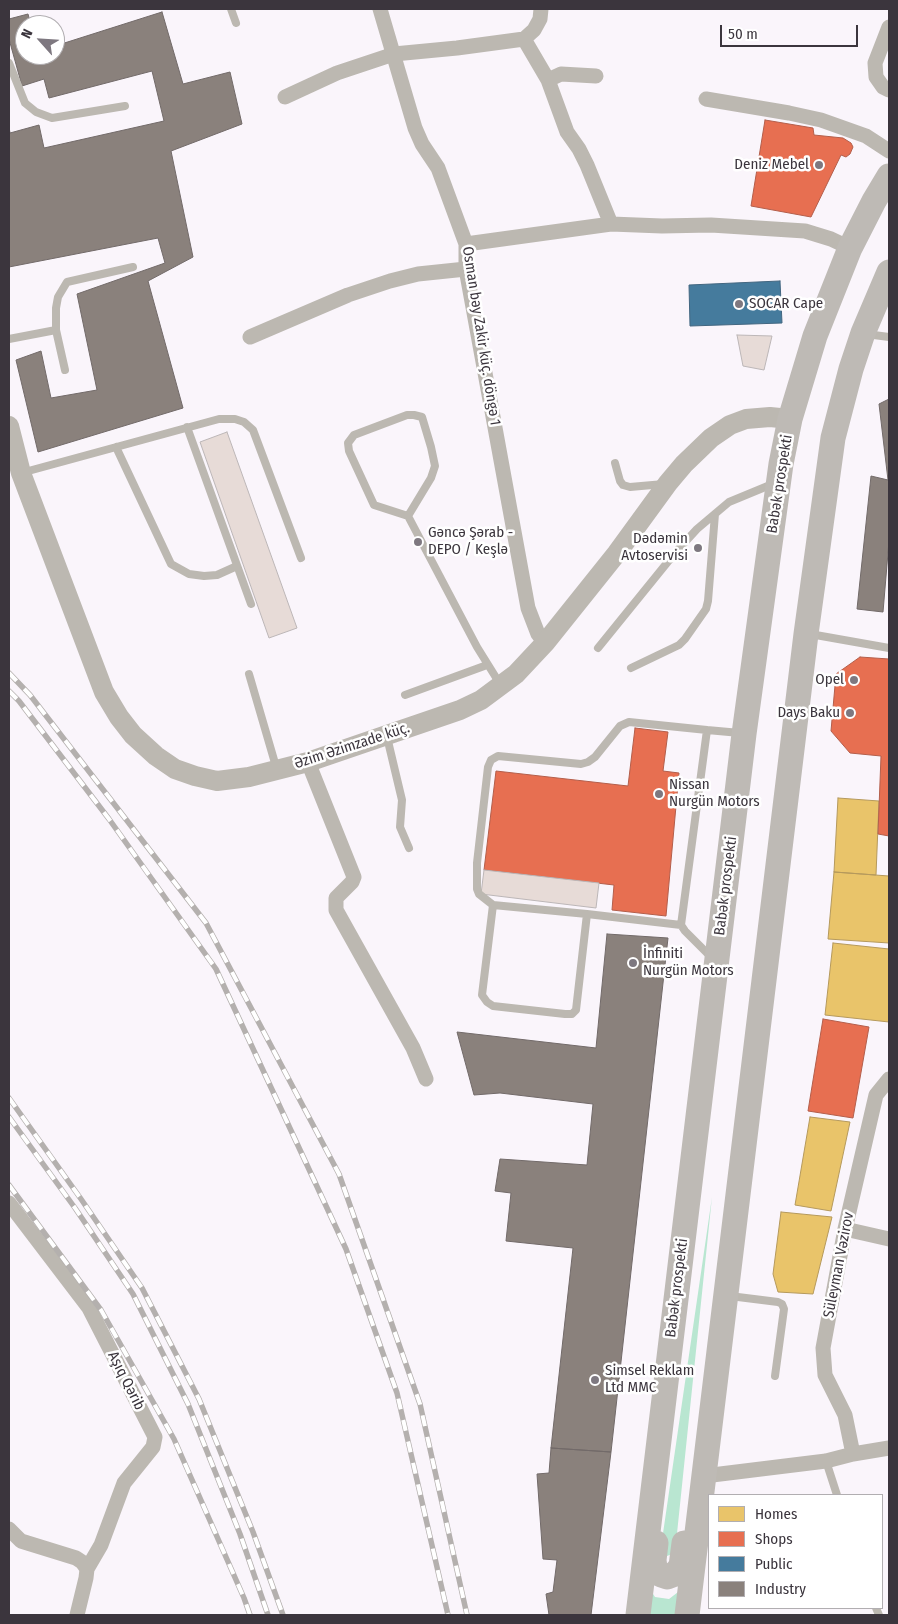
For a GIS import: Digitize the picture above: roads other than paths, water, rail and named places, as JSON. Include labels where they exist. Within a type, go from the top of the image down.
[{"type":"main road","name":"Babək prospekti","points":[[638,1615],[744,734],[779,482],[790,419],[808,357],[850,248],[889,176]]},
{"type":"main road","points":[[687,1615],[698,1558],[704,1476],[725,1295],[806,634],[833,438],[844,392],[864,333],[889,272]]},
{"type":"main road","points":[[695,1137],[690,1270],[654,1560],[656,1568],[661,1575],[668,1577],[675,1574],[681,1566],[683,1558],[695,1455],[717,1363]]},
{"type":"street","name":"Osman bəy Zakir küç. döngə 1","points":[[380,9],[415,128],[422,144],[438,168],[466,244],[466,269],[528,608],[538,634],[545,643]]},
{"type":"street","points":[[285,97],[337,73],[394,54],[524,39],[534,30],[540,19],[541,9]]},
{"type":"street","points":[[889,27],[875,64],[876,77],[883,87],[889,90]]},
{"type":"street","points":[[524,39],[548,80],[567,132],[579,149],[611,224]]},
{"type":"street","points":[[548,80],[561,74],[596,76]]},
{"type":"street","points":[[706,99],[789,112],[821,120],[866,136],[889,151]]},
{"type":"street","points":[[466,244],[611,224],[711,225],[805,231],[831,239],[850,248]]},
{"type":"street","points":[[250,336],[348,294],[418,274],[466,269]]},
{"type":"street","name":"Əzim Əzimzade küç.","points":[[9,431],[21,473],[104,692],[119,717],[133,735],[156,756],[176,770],[217,781],[249,777],[308,762],[460,710],[481,700],[516,674],[545,643],[617,552],[668,483],[710,438],[730,425],[746,418],[770,417],[790,419]]},
{"type":"street","points":[[308,762],[354,877],[352,882],[336,898],[336,910],[413,1048],[426,1079]]},
{"type":"street","name":"Süleyman Vəzirov","points":[[853,1454],[845,1415],[825,1375],[823,1348],[845,1229],[876,1095],[889,1079]]},
{"type":"street","name":"Aşıq Qərib","points":[[9,1203],[89,1308],[155,1437],[153,1447],[124,1483],[101,1545],[87,1569],[77,1615]]},
{"type":"street","points":[[845,1229],[889,1238]]},
{"type":"street","points":[[704,1476],[826,1460],[889,1448]]},
{"type":"street","points":[[9,1530],[21,1541],[76,1558],[87,1569]]},
{"type":"lane","points":[[231,9],[236,22]]},
{"type":"lane","points":[[9,63],[25,103],[36,112],[52,118],[125,106]]},
{"type":"lane","points":[[65,370],[56,330],[56,308],[58,297],[67,282],[133,267]]},
{"type":"lane","points":[[9,339],[56,330]]},
{"type":"lane","points":[[864,333],[889,337]]},
{"type":"lane","points":[[408,516],[431,478],[434,466],[433,452],[422,417],[414,415],[407,415],[354,435],[348,443],[349,450],[374,505],[408,516],[476,647],[501,686]]},
{"type":"lane","points":[[21,473],[225,418],[244,422],[253,430],[301,558]]},
{"type":"lane","points":[[187,427],[251,604]]},
{"type":"lane","points":[[116,447],[171,564],[189,574],[204,576],[217,575],[237,566]]},
{"type":"lane","points":[[615,463],[623,485],[630,487],[668,483]]},
{"type":"lane","points":[[598,648],[674,553],[697,529],[729,502],[779,482]]},
{"type":"lane","points":[[631,668],[679,645],[706,609],[715,514]]},
{"type":"lane","points":[[806,634],[889,648]]},
{"type":"lane","points":[[405,695],[488,664]]},
{"type":"lane","points":[[249,674],[277,770]]},
{"type":"lane","points":[[681,925],[493,905],[479,894],[476,882],[477,863],[488,767],[491,760],[498,756],[581,764],[588,762],[595,757],[620,726],[629,722],[744,734]]},
{"type":"lane","points":[[707,730],[681,925],[716,962]]},
{"type":"lane","points":[[387,734],[402,800],[400,830],[409,848]]},
{"type":"lane","points":[[493,905],[482,996],[493,1006],[566,1014],[572,1014],[576,1010],[586,914]]},
{"type":"lane","points":[[725,1295],[782,1304],[784,1309],[775,1376]]},
{"type":"lane","points":[[826,1460],[838,1494]]},
{"type":"railway","points":[[9,673],[30,695],[206,923],[339,1174],[420,1404],[467,1615]]},
{"type":"railway","points":[[9,691],[19,701],[109,819],[216,969],[346,1249],[397,1393],[448,1615]]},
{"type":"railway","points":[[9,1098],[142,1288],[199,1399],[253,1532],[283,1615]]},
{"type":"railway","points":[[9,1117],[75,1208],[133,1294],[188,1404],[240,1534],[268,1615]]},
{"type":"railway","points":[[9,1185],[101,1310],[174,1439],[250,1615]]},
{"type":"place","name":"Deniz Mebel","points":[[819,165]]},
{"type":"place","name":"SOCAR Cape","points":[[739,304]]},
{"type":"place","name":"Gəncə Şərab - DEPO / Keşlə","points":[[418,542]]},
{"type":"place","name":"Dədəmin Avtoservisi","points":[[698,548]]},
{"type":"place","name":"Opel","points":[[854,680]]},
{"type":"place","name":"Days Baku","points":[[850,713]]},
{"type":"place","name":"Nissan Nurgün Motors","points":[[659,794]]},
{"type":"place","name":"İnfiniti Nurgün Motors","points":[[633,963]]},
{"type":"place","name":"Simsel Reklam Ltd MMC","points":[[595,1380]]}]
